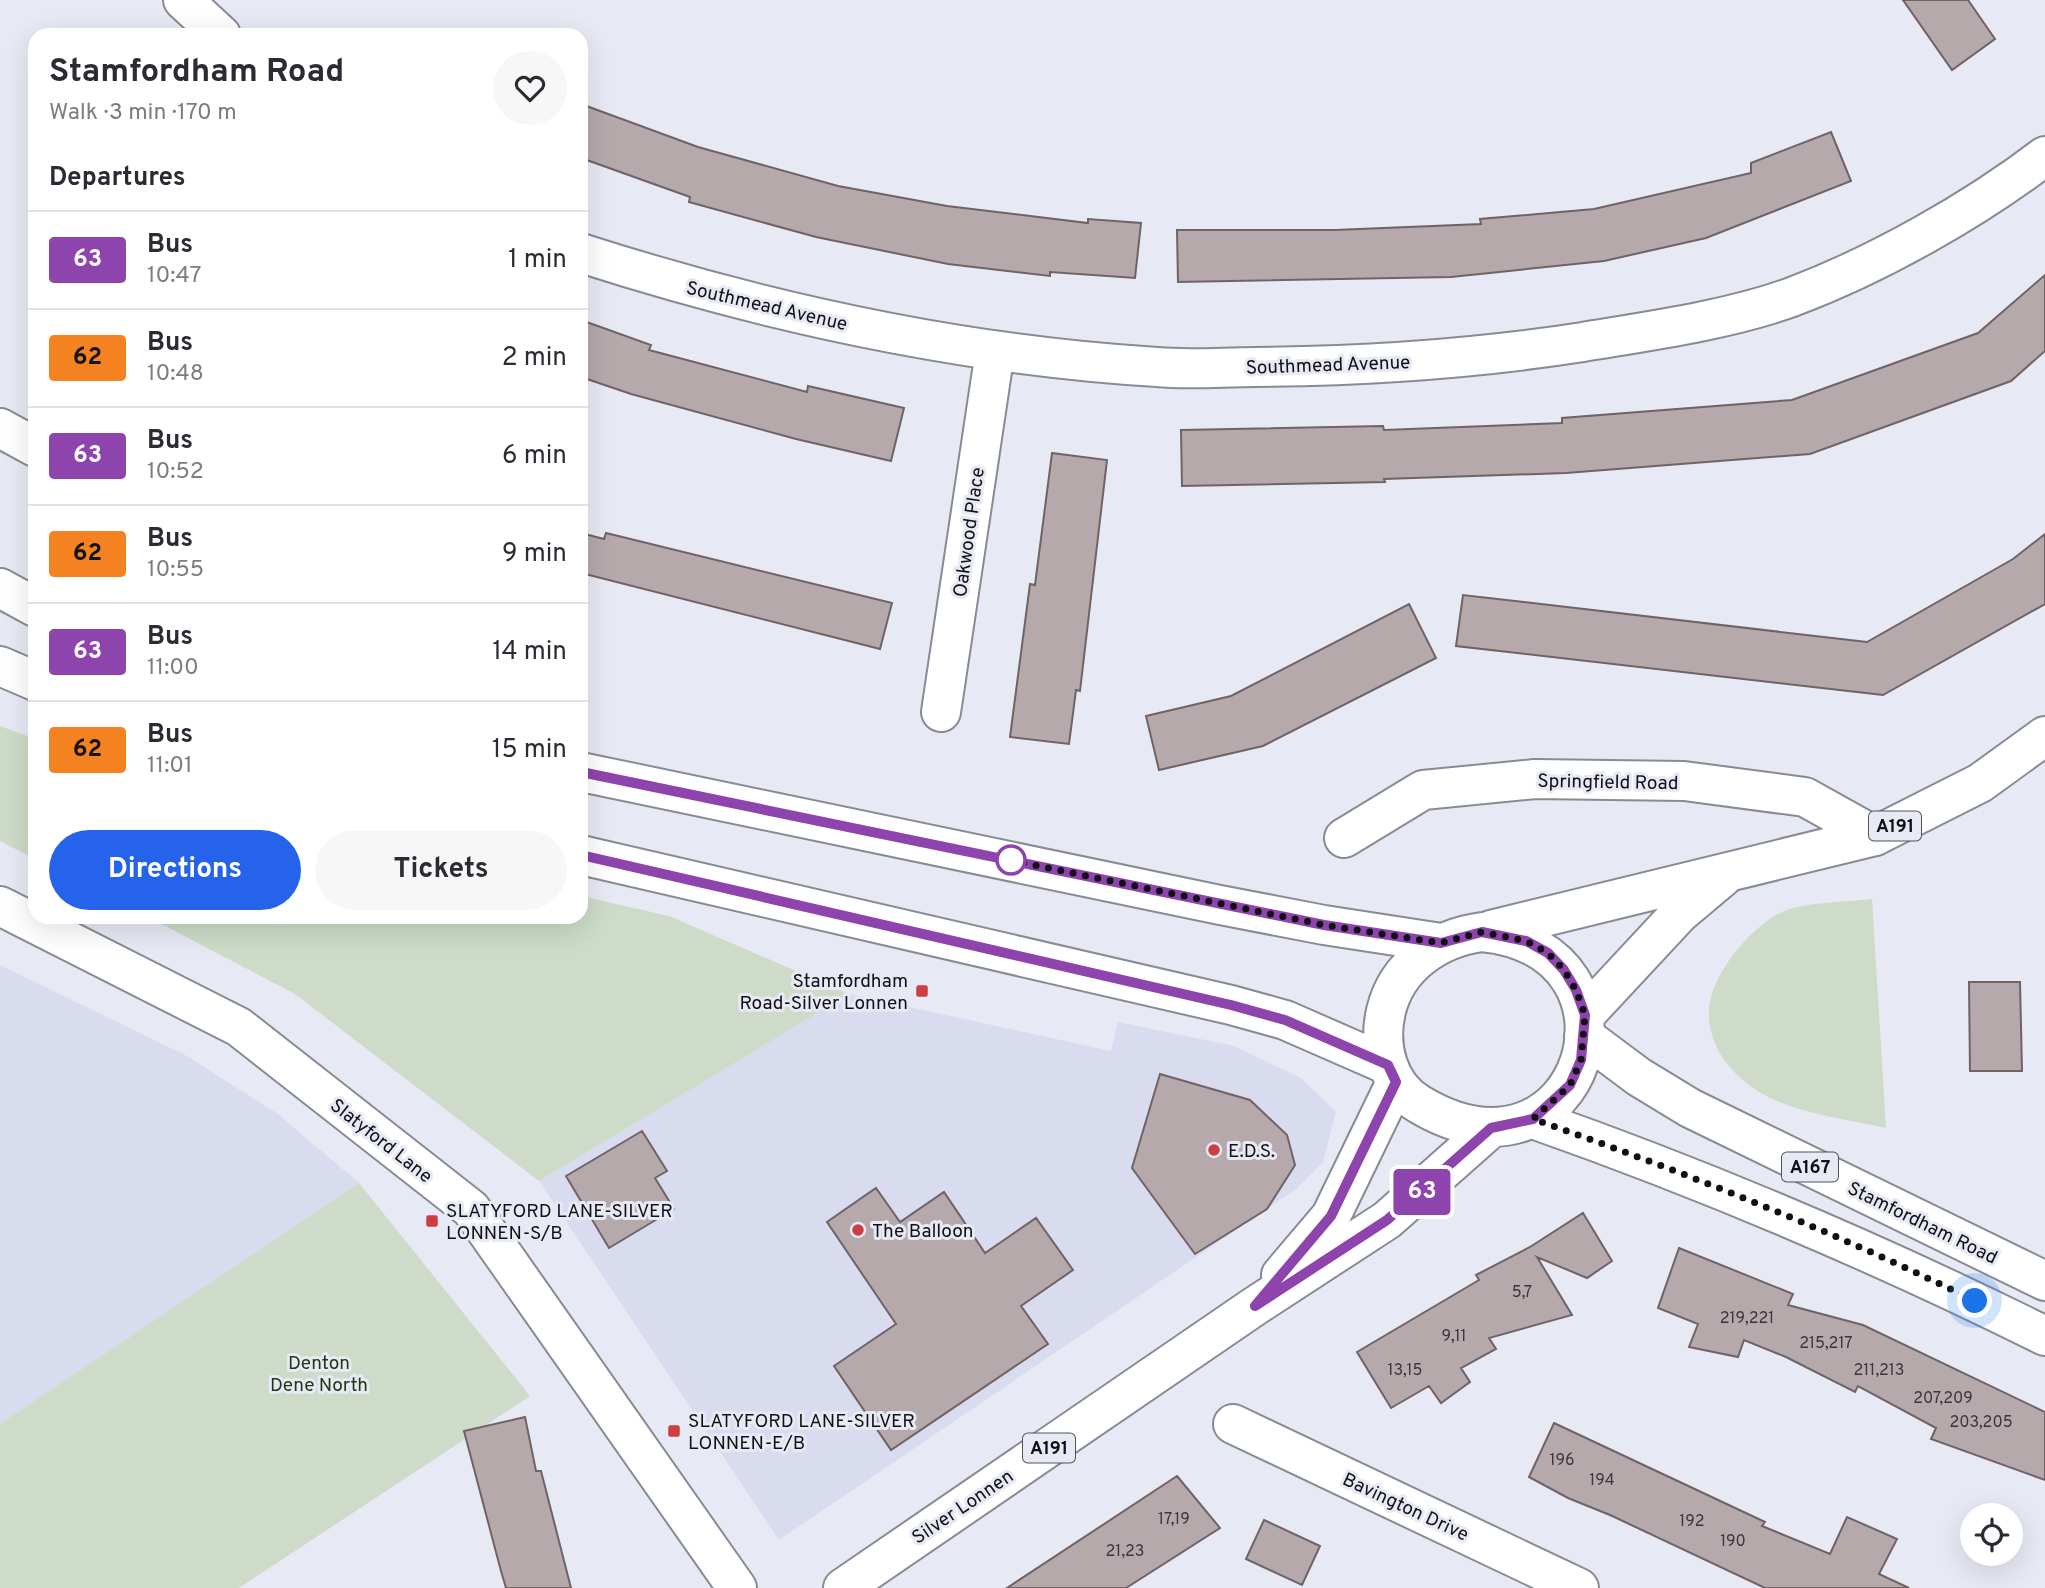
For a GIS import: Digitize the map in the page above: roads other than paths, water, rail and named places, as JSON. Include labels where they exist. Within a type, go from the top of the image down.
[{"type":"main road","points":[[183,0],[213,28]]},
{"type":"main road","name":"Southmead Avenue","points":[[588,255],[679,284],[827,320],[995,351],[1159,368],[1362,366],[1518,352],[1671,327],[1791,297],[1922,237],[2045,156]]},
{"type":"main road","name":"Oakwood Place","points":[[942,712],[995,351]]},
{"type":"main road","points":[[0,428],[28,443]]},
{"type":"main road","points":[[0,588],[28,603]]},
{"type":"main road","points":[[0,666],[28,678]]},
{"type":"main road","name":"A191","points":[[1482,932],[1875,836],[1980,783],[2045,736]]},
{"type":"main road","points":[[588,773],[1220,905],[1441,943]]},
{"type":"main road","name":"Springfield Road","points":[[1344,838],[1423,790],[1535,779],[1684,781],[1805,797],[1875,836]]},
{"type":"main road","points":[[588,857],[1231,1005],[1285,1020],[1392,1074]]},
{"type":"main road","name":"A191","points":[[1585,1026],[1679,914],[1727,873]]},
{"type":"main road","name":"Slatyford Lane","points":[[0,906],[28,920]]},
{"type":"main road","name":"Slatyford Lane","points":[[36,924],[239,1027],[471,1209],[737,1588]]},
{"type":"main road","points":[[1482,932],[1526,941],[1548,953],[1564,970],[1576,990],[1585,1026],[1581,1060],[1570,1085],[1533,1119],[1491,1128],[1463,1124],[1437,1115],[1414,1101],[1392,1074],[1383,1048],[1386,1009],[1395,987],[1408,969],[1441,943],[1482,932]]},
{"type":"main road","name":"Stamfordham Road","points":[[1585,1026],[1639,1077],[1690,1108],[2045,1281]]},
{"type":"main road","name":"Silver Lonnen","points":[[1255,1306],[1331,1216],[1392,1074]]},
{"type":"main road","points":[[1533,1119],[1660,1164],[1801,1221],[1905,1266],[2045,1336]]},
{"type":"main road","name":"Silver Lonnen","points":[[843,1588],[1255,1306],[1387,1220],[1491,1128]]},
{"type":"main road","name":"Bavington Drive","points":[[1233,1424],[1578,1588]]},
{"type":"place","name":"Stamfordham Road-Silver Lonnen","points":[[922,991]]},
{"type":"place","name":"E.D.S.","points":[[1214,1150]]},
{"type":"place","name":"SLATYFORD LANE-SILVER LONNEN-S/B","points":[[432,1221]]},
{"type":"place","name":"The Balloon","points":[[858,1230]]},
{"type":"place","name":"SLATYFORD LANE-SILVER LONNEN-E/B","points":[[674,1431]]},
{"type":"park label","name":"Denton Dene North","points":[[319,1373]]}]
